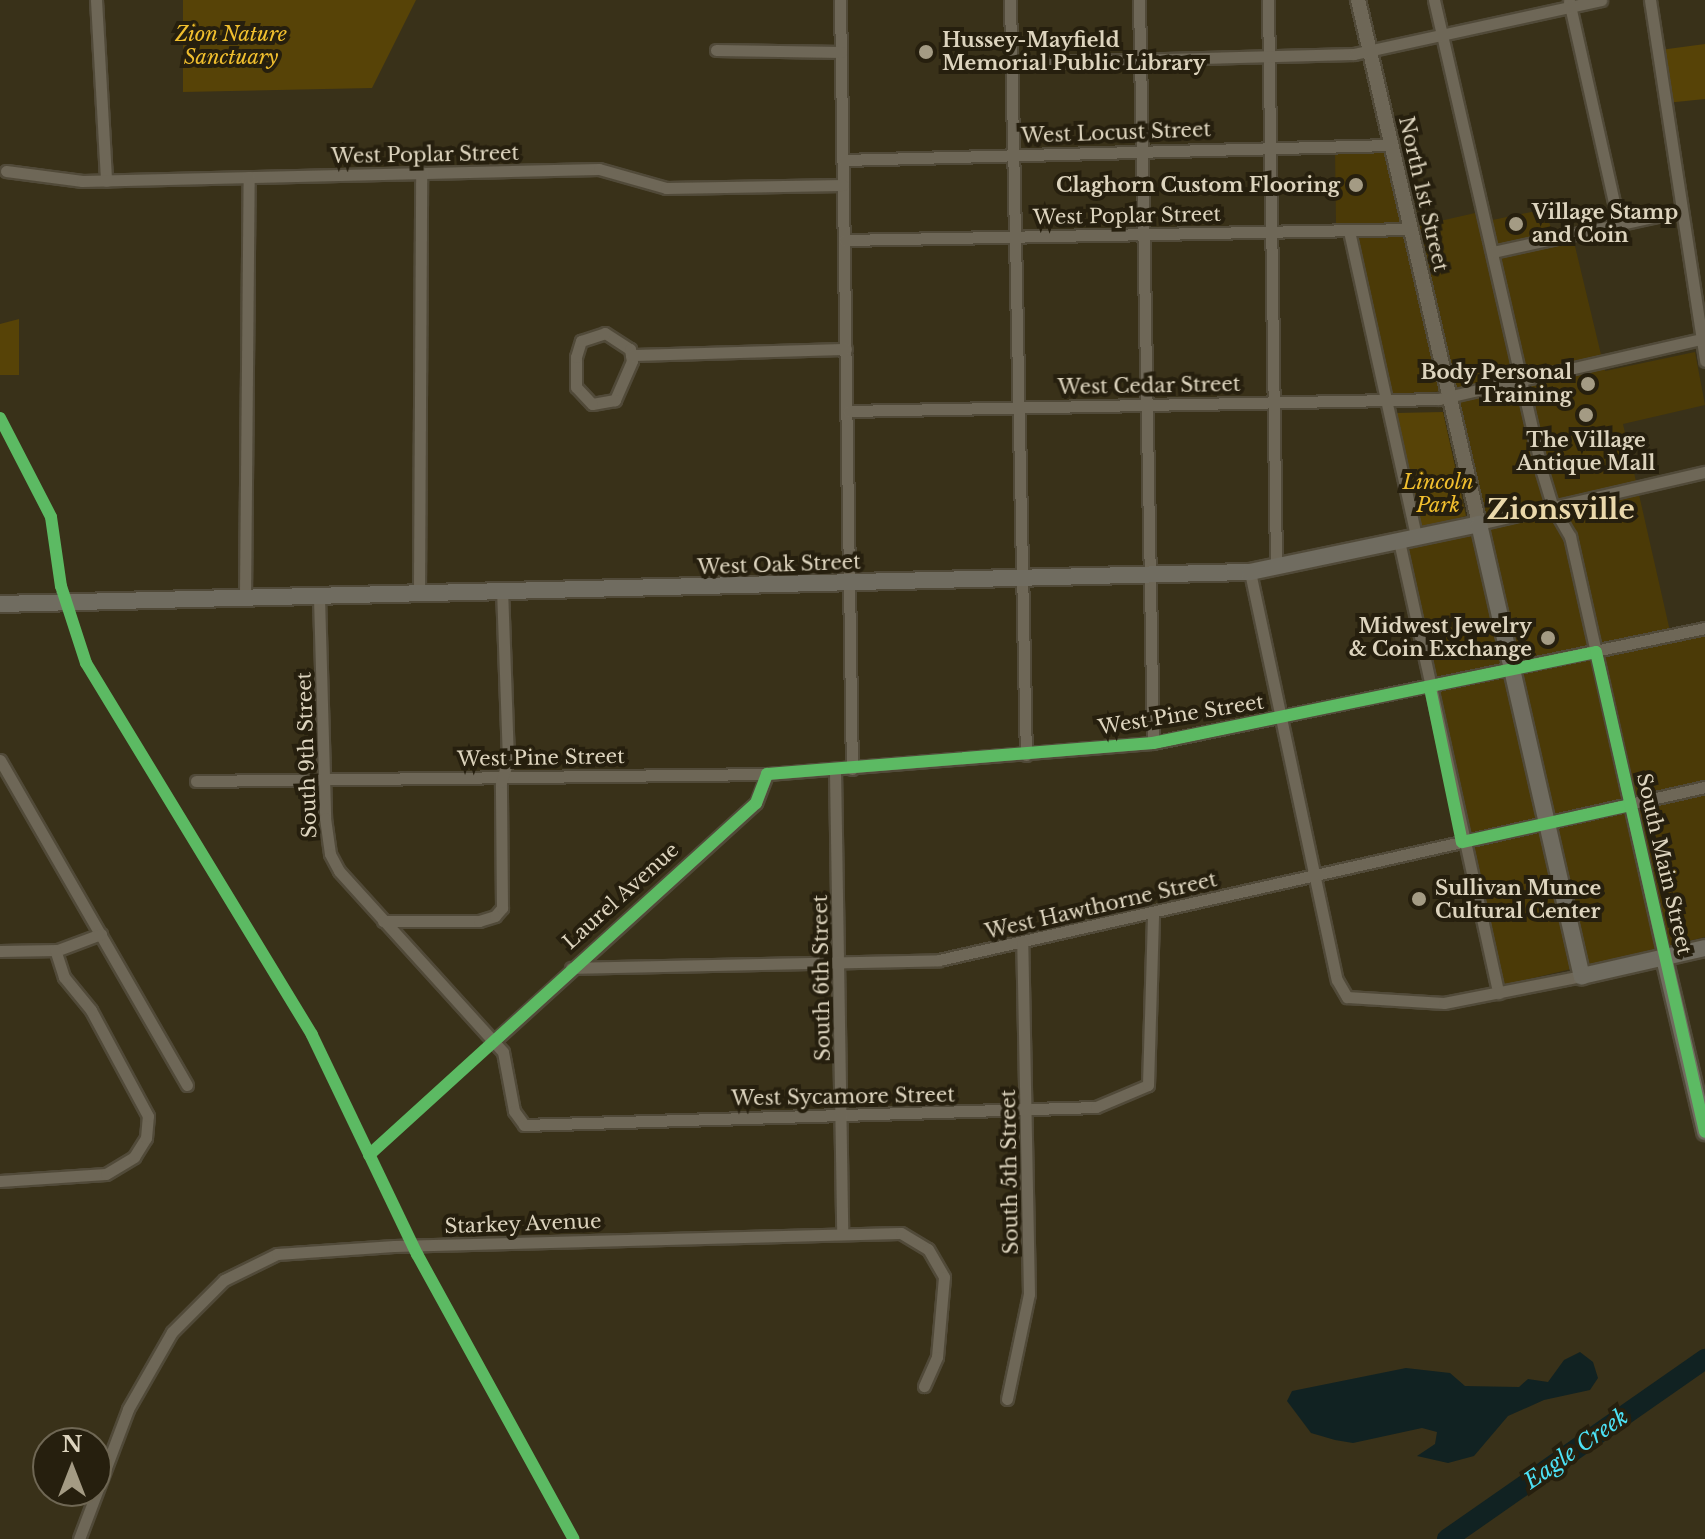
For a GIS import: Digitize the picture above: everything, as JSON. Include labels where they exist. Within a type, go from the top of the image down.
[{"type":"main road","name":"West Oak Street","points":[[0,604],[1250,572],[1479,524]]},
{"type":"main road","points":[[1479,524],[1582,976],[1705,948]]},
{"type":"main road","name":"South Main Street","points":[[1664,958],[1705,1132]]},
{"type":"street","points":[[96,0],[106,181]]},
{"type":"street","points":[[840,0],[852,769]]},
{"type":"street","points":[[1010,0],[1026,755]]},
{"type":"street","points":[[1139,0],[1153,743]]},
{"type":"street","points":[[1268,0],[1276,568]]},
{"type":"street","name":"North 1st Street","points":[[1358,0],[1479,524]]},
{"type":"street","name":"South Main Street","points":[[1434,0],[1520,380],[1553,507],[1570,536],[1664,958]]},
{"type":"street","points":[[1011,63],[1268,58],[1369,52],[1570,3],[1601,0]]},
{"type":"street","points":[[1650,0],[1679,211],[1705,361]]},
{"type":"street","points":[[1570,3],[1619,224]]},
{"type":"street","points":[[716,50],[841,52]]},
{"type":"street","name":"West Locust Street","points":[[843,160],[1143,149],[1391,145]]},
{"type":"street","name":"West Poplar Street","points":[[6,171],[33,179],[106,181],[599,169],[666,188],[843,185]]},
{"type":"street","points":[[419,594],[421,172]]},
{"type":"street","points":[[245,598],[249,177]]},
{"type":"street","points":[[1493,252],[1679,211]]},
{"type":"street","name":"West Poplar Street","points":[[844,240],[1411,229]]},
{"type":"street","points":[[1349,231],[1386,401],[1430,688],[1498,993]]},
{"type":"street","points":[[592,334],[617,338],[631,355],[628,379],[615,400],[592,404],[576,387],[576,357],[581,341],[592,334]]},
{"type":"street","name":"West Cedar Street","points":[[848,411],[1386,401],[1450,397],[1702,339]]},
{"type":"street","points":[[631,355],[846,349]]},
{"type":"street","name":"West Oak Street","points":[[1479,524],[1705,472]]},
{"type":"street","points":[[1250,572],[1318,875],[1337,980],[1347,997],[1444,1003],[1582,976]]},
{"type":"street","points":[[383,921],[495,916],[504,896],[503,775],[508,760],[502,592]]},
{"type":"street","name":"South 9th Street","points":[[319,597],[330,854],[383,921],[508,1061],[517,1117],[533,1128]]},
{"type":"street","name":"West Pine Street","points":[[196,781],[767,774],[1153,743],[1284,719],[1705,628]]},
{"type":"street","points":[[0,760],[187,1085]]},
{"type":"street","name":"South 6th Street","points":[[835,770],[843,1119],[842,1233]]},
{"type":"street","name":"Laurel Avenue","points":[[493,1042],[756,803],[767,774]]},
{"type":"street","name":"West Hawthorne Street","points":[[571,968],[939,960],[1705,787]]},
{"type":"street","name":"West Sycamore Street","points":[[533,1128],[843,1119],[1096,1107],[1148,1085],[1153,914]]},
{"type":"street","points":[[0,951],[55,950],[101,934]]},
{"type":"street","name":"South 5th Street","points":[[1007,1399],[1029,1294],[1028,1112],[1022,942]]},
{"type":"street","points":[[0,1181],[106,1174],[125,1163],[146,1138],[148,1116],[91,1010],[64,977],[55,950]]},
{"type":"street","name":"Starkey Avenue","points":[[79,1539],[128,1409],[172,1332],[224,1280],[264,1257],[379,1247],[842,1233],[910,1235],[936,1257],[946,1298],[937,1357],[924,1386]]},
{"type":"shaded area","points":[[1396,145],[1418,226],[1475,213],[1478,223],[1546,209],[1555,245],[1574,242],[1605,371],[1695,352],[1705,405],[1623,424],[1672,640],[1705,633],[1705,937],[1504,985],[1406,548],[1484,531],[1449,391],[1391,394],[1352,224],[1336,224],[1335,149]]},
{"type":"shaded area","points":[[1580,1352],[1593,1362],[1598,1378],[1590,1390],[1544,1400],[1508,1416],[1474,1456],[1448,1463],[1417,1456],[1435,1444],[1437,1432],[1422,1428],[1353,1443],[1335,1440],[1311,1433],[1287,1401],[1292,1391],[1406,1368],[1450,1373],[1465,1386],[1519,1387],[1528,1379],[1548,1382],[1564,1360]]},
{"type":"green space","name":"Zion Nature Sanctuary","points":[[183,0],[416,0],[372,88],[183,92]]},
{"type":"green space","points":[[1705,44],[1705,99],[1666,103],[1660,50]]},
{"type":"green space","points":[[19,319],[19,375],[0,375],[0,324]]},
{"type":"green space","name":"Lincoln Park","points":[[1443,412],[1466,516],[1421,528],[1397,413]]},
{"type":"waterway","name":"Eagle Creek","points":[[1447,1539],[1705,1359]]},
{"type":"cycle path","points":[[0,418],[51,517],[61,586],[86,663],[312,1035],[417,1254],[574,1539]]},
{"type":"cycle path","points":[[369,1155],[756,803],[767,774],[1153,743],[1596,652],[1705,1132]]},
{"type":"cycle path","points":[[1430,688],[1462,842],[1630,805]]},
{"type":"place","name":"Hussey-Mayfield Memorial Public Library","points":[[926,52]]},
{"type":"place","name":"Claghorn Custom Flooring","points":[[1356,185]]},
{"type":"place","name":"Village Stamp and Coin","points":[[1516,224]]},
{"type":"place","name":"Body Personal Training","points":[[1588,384]]},
{"type":"place","name":"The Village Antique Mall","points":[[1586,415]]},
{"type":"place","name":"Midwest Jewelry & Coin Exchange","points":[[1548,638]]},
{"type":"place","name":"Sullivan Munce Cultural Center","points":[[1419,899]]},
{"type":"district","name":"Zionsville","points":[[1561,510]]}]
